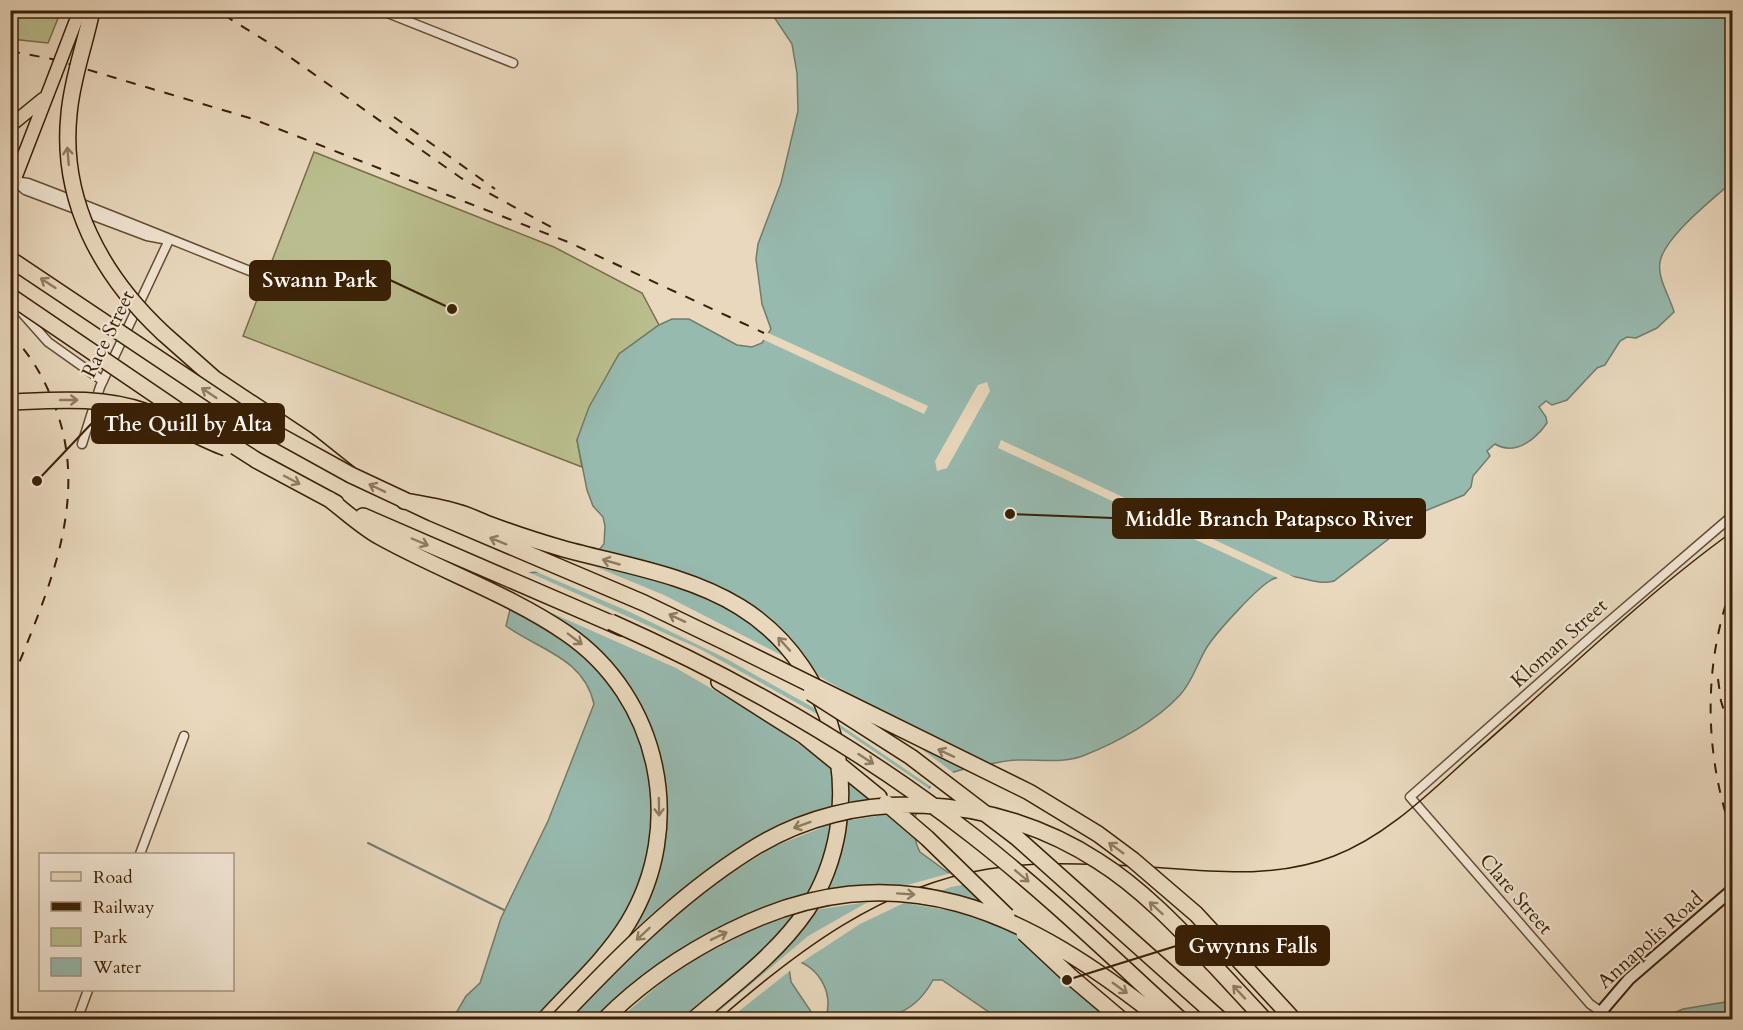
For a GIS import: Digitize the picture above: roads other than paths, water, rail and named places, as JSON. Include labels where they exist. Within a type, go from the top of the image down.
[{"type":"highway","points":[[92,10],[72,93],[67,152],[81,217],[103,264],[136,306],[190,359],[248,403],[307,440],[351,475]]},
{"type":"highway","points":[[10,259],[246,417],[351,475],[404,501],[612,589],[1029,792],[1098,834],[1133,860],[1196,914],[1294,1020]]},
{"type":"highway","points":[[10,298],[256,460],[329,499],[407,536],[611,622],[720,673],[823,731],[950,819],[1012,868],[1181,1020]]},
{"type":"highway","points":[[10,402],[72,400],[123,405],[158,417],[203,440],[256,460]]},
{"type":"highway","points":[[329,499],[379,536],[542,618],[577,641],[611,673],[635,709],[647,737],[656,771],[660,805],[658,838],[648,881],[634,911],[618,936],[544,1020]]},
{"type":"highway","points":[[404,501],[459,512],[544,543],[692,584],[716,594],[741,608],[774,633],[801,665],[813,684],[832,728],[840,771],[840,817],[828,866],[808,908],[792,930],[764,960],[693,1020]]},
{"type":"highway","points":[[611,622],[745,697],[819,748],[927,838],[1062,969],[1122,1020]]},
{"type":"highway","points":[[729,644],[859,723],[960,793],[1066,879],[1221,1020]]},
{"type":"highway","points":[[558,1020],[661,917],[750,850],[787,831],[819,820],[870,808],[913,805],[998,815],[1036,828],[1084,852],[1111,870],[1160,912],[1265,1020]]},
{"type":"highway","points":[[604,1020],[667,967],[746,923],[809,900],[874,892],[936,897],[975,907],[1011,921],[1076,957],[1162,1020]]},
{"type":"main road","points":[[11,184],[80,10]]},
{"type":"main road","points":[[10,126],[29,113],[48,94]]},
{"type":"main road","name":"Annapolis Road","points":[[1597,1016],[1629,979],[1732,890]]},
{"type":"street","points":[[380,10],[513,63]]},
{"type":"street","points":[[11,184],[28,183],[150,229],[169,240],[270,279]]},
{"type":"street","name":"Race Street","points":[[82,444],[91,410],[103,381],[169,240]]},
{"type":"street","points":[[10,298],[48,342],[103,381]]},
{"type":"street","name":"Kloman Street","points":[[1410,797],[1732,516]]},
{"type":"street","points":[[141,853],[184,736]]},
{"type":"street","name":"Clare Street","points":[[1410,797],[1597,1016]]},
{"type":"street","points":[[77,1020],[88,991]]},
{"type":"water","points":[[770,11],[1732,11],[1732,182],[1690,219],[1663,252],[1660,274],[1674,312],[1657,328],[1636,338],[1627,337],[1620,341],[1605,365],[1597,368],[1567,400],[1552,405],[1546,401],[1539,407],[1547,423],[1531,440],[1510,448],[1495,444],[1487,451],[1490,456],[1473,476],[1471,487],[1464,495],[1425,511],[1334,581],[1318,582],[1280,576],[1266,583],[1212,640],[1180,695],[1160,714],[1136,730],[1077,758],[1008,761],[951,773],[935,781],[923,797],[916,813],[915,824],[916,842],[920,852],[983,898],[1129,1019],[999,1019],[942,980],[933,980],[912,1006],[900,1013],[873,1019],[825,1019],[828,999],[821,980],[807,966],[788,959],[791,982],[816,1019],[452,1020],[466,996],[480,983],[501,918],[548,821],[594,704],[589,688],[570,665],[506,626],[514,593],[529,573],[585,566],[604,544],[603,517],[593,506],[587,490],[577,440],[589,407],[619,354],[659,325],[672,319],[689,319],[737,345],[752,347],[762,343],[771,329],[762,304],[756,259],[758,244],[781,183],[798,111],[797,73],[792,44]]},
{"type":"water","points":[[1732,1001],[1732,1019],[1660,1019],[1683,1009]]},
{"type":"waterway","points":[[368,843],[504,910]]},
{"type":"tram line","points":[[718,1020],[778,970],[842,925],[912,890],[949,878],[1006,866],[1043,864],[1135,866],[1236,872],[1261,871],[1310,864],[1354,847],[1410,810],[1666,583],[1732,532]]},
{"type":"railway","points":[[224,15],[277,48],[461,178],[551,227]]},
{"type":"railway","points":[[10,51],[52,59],[253,119],[568,242],[764,333]]},
{"type":"railway","points":[[394,117],[495,189]]},
{"type":"railway","points":[[10,334],[34,364],[52,399],[64,436],[68,473],[67,509],[60,545],[38,616],[10,686]]},
{"type":"railway","points":[[1732,586],[1716,646],[1711,709],[1716,772],[1732,833]]},
{"type":"railway","points":[[1718,679],[1721,701],[1732,737]]},
{"type":"place","name":"Swann Park","points":[[452,309]]},
{"type":"place","name":"The Quill by Alta","points":[[37,481]]},
{"type":"place","name":"Middle Branch Patapsco River","points":[[1010,514]]},
{"type":"place","name":"Gwynns Falls","points":[[1067,980]]}]
